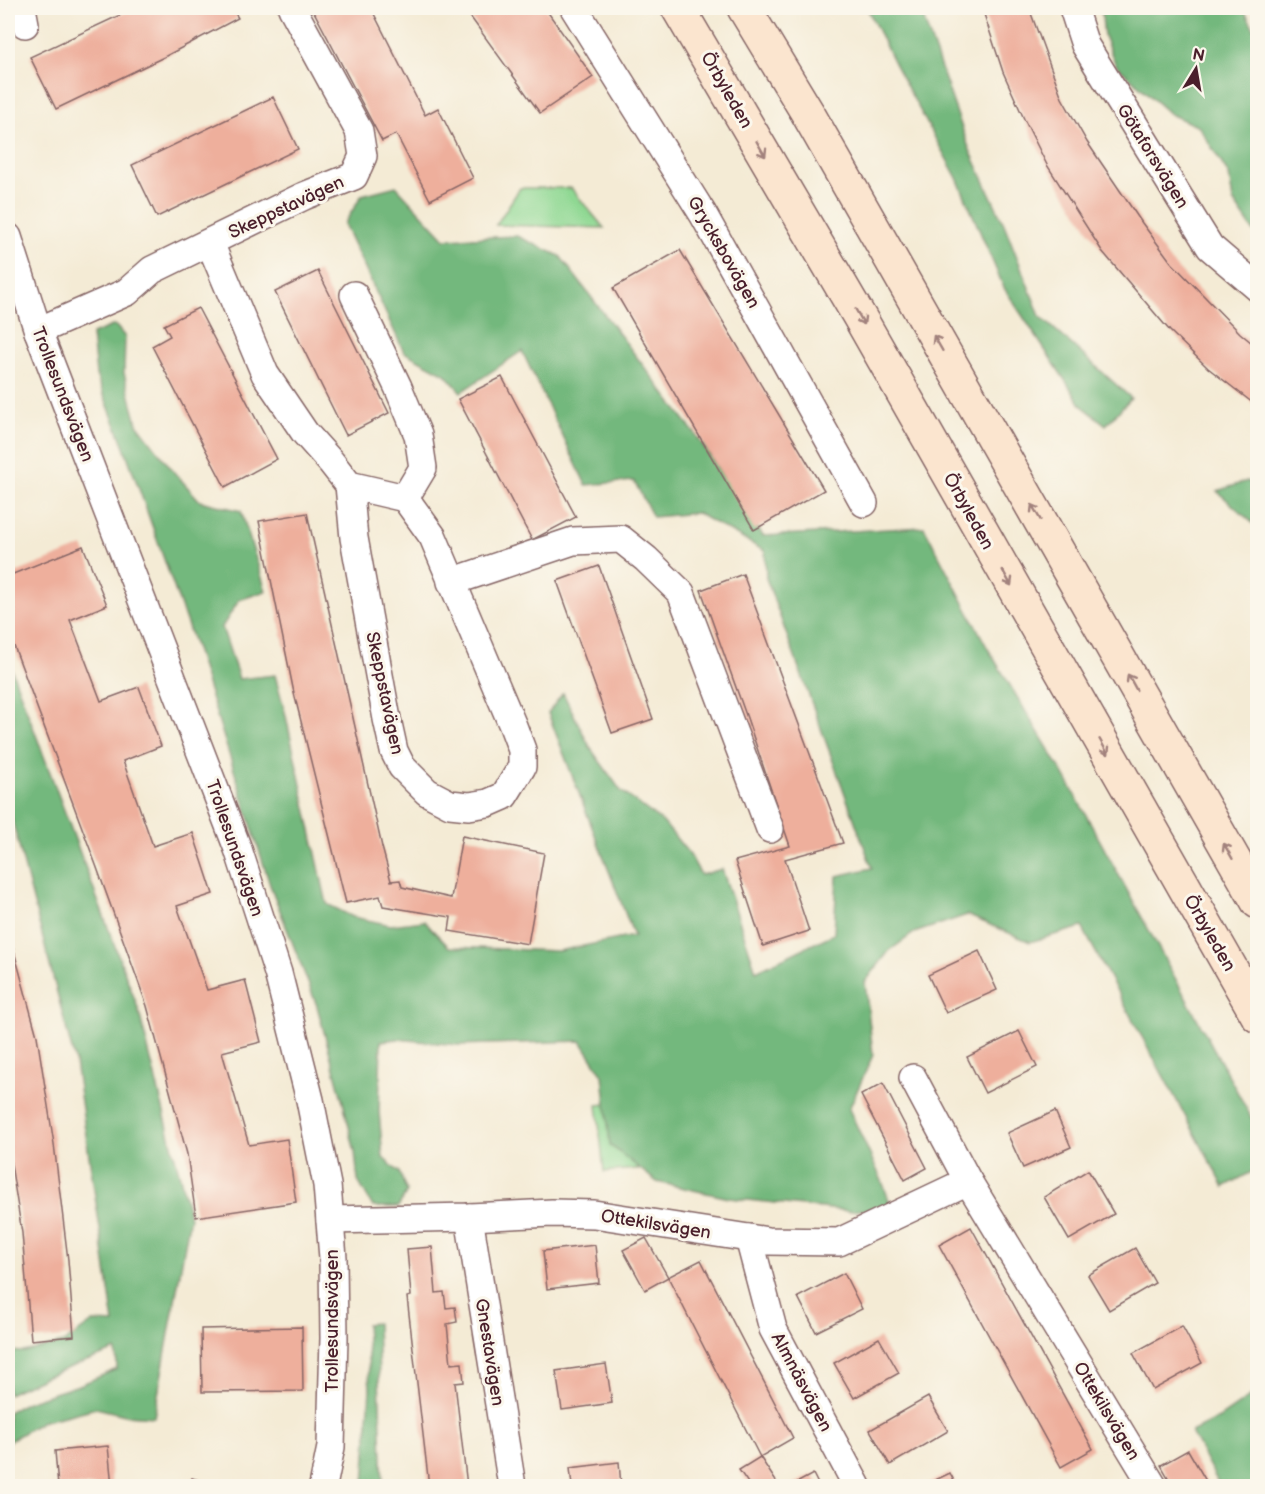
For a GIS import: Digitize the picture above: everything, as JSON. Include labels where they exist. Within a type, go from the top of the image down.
[{"type":"main road","name":"Örbyleden","points":[[678,8],[859,316],[1257,1016]]},
{"type":"main road","points":[[744,8],[807,112],[1257,902]]},
{"type":"street","name":"Skeppstavägen","points":[[38,331],[127,291],[152,270],[304,196],[354,176],[363,156],[359,130],[292,8]]},
{"type":"street","name":"Grycksbovägen","points":[[574,8],[703,214],[864,503]]},
{"type":"street","name":"Götaforsvägen","points":[[1072,8],[1085,45],[1209,248],[1257,288]]},
{"type":"street","name":"Trollesundsvägen","points":[[8,237],[38,331],[238,849],[278,973],[307,1088],[327,1185],[333,1258],[334,1338],[331,1447],[323,1486]]},
{"type":"street","name":"Skeppstavägen","points":[[210,243],[265,374],[304,434],[350,485],[354,538],[394,751],[402,767],[427,792],[450,804],[469,806],[488,803],[504,796],[522,767],[522,750],[433,537],[405,498]]},
{"type":"street","points":[[350,485],[405,498],[423,468],[418,435],[398,387],[354,296]]},
{"type":"street","points":[[451,582],[573,541],[621,539],[681,592],[770,829]]},
{"type":"street","name":"Ottekilsvägen","points":[[913,1078],[968,1181],[1153,1486]]},
{"type":"street","name":"Ottekilsvägen","points":[[330,1220],[469,1218],[552,1213],[594,1214],[768,1241],[838,1242],[968,1181]]},
{"type":"street","name":"Gnestavägen","points":[[469,1218],[512,1486]]},
{"type":"street","name":"Almnäsvägen","points":[[749,1238],[773,1329],[857,1486]]},
{"type":"green space","points":[[867,8],[925,8],[924,20],[969,148],[1004,224],[1040,316],[1131,398],[1106,425],[1082,406],[1004,288],[957,178],[895,65]]},
{"type":"green space","points":[[1101,8],[1243,8],[1257,34],[1257,236],[1233,201],[1229,175],[1199,127],[1170,114],[1116,65],[1104,36]]},
{"type":"green space","points":[[396,186],[445,239],[517,236],[560,256],[696,435],[763,536],[924,527],[988,649],[1063,773],[1257,1128],[1257,1169],[1224,1187],[1082,927],[1030,942],[967,915],[914,933],[889,951],[865,982],[873,1055],[849,1109],[892,1208],[849,1211],[729,1198],[657,1182],[610,1145],[603,1075],[581,1041],[458,1045],[397,1039],[381,1041],[379,1112],[383,1158],[399,1172],[407,1192],[398,1207],[373,1207],[358,1181],[355,1152],[317,1006],[270,885],[196,649],[96,375],[92,334],[115,325],[125,337],[124,373],[137,424],[174,472],[200,501],[241,511],[266,591],[239,600],[222,627],[239,679],[275,675],[327,904],[353,917],[391,925],[424,921],[449,947],[558,951],[634,936],[548,713],[563,693],[591,749],[621,791],[663,822],[690,855],[701,875],[722,869],[756,971],[834,934],[837,876],[872,868],[766,578],[765,551],[697,513],[653,517],[634,481],[586,485],[522,351],[461,392],[445,374],[404,352],[344,224],[362,195]]},
{"type":"green space","points":[[520,188],[571,188],[604,228],[496,225]]},
{"type":"green space","points":[[1247,481],[1257,486],[1257,527],[1217,491]]},
{"type":"green space","points":[[8,660],[138,1008],[190,1217],[154,1417],[125,1415],[96,1408],[41,1422],[8,1442],[8,1412],[27,1402],[82,1384],[117,1369],[116,1350],[47,1376],[8,1394],[8,1351],[24,1352],[63,1343],[93,1322],[114,1323],[75,1062],[8,804]]},
{"type":"green space","points":[[651,1100],[657,1167],[604,1172],[597,1105]]},
{"type":"green space","points":[[377,1323],[383,1486],[364,1486],[370,1389],[366,1324]]},
{"type":"green space","points":[[1257,1392],[1257,1486],[1220,1486],[1191,1432],[1219,1418]]},
{"type":"building","points":[[135,8],[232,8],[238,18],[56,109],[30,57]]},
{"type":"building","points":[[312,8],[371,8],[425,115],[438,108],[473,178],[430,200],[396,134],[382,141]]},
{"type":"building","points":[[464,8],[545,8],[593,77],[540,113]]},
{"type":"building","points":[[982,8],[1029,8],[1062,98],[1087,142],[1171,262],[1240,333],[1258,348],[1258,407],[1208,368],[1170,331],[1102,251],[1047,165],[1025,121],[1003,72]]},
{"type":"building","points":[[273,97],[298,149],[157,217],[132,165]]},
{"type":"building","points":[[680,250],[824,490],[754,530],[613,288]]},
{"type":"building","points":[[318,271],[389,413],[346,435],[275,292]]},
{"type":"building","points":[[198,308],[277,459],[225,487],[152,346],[170,336],[164,325]]},
{"type":"building","points":[[502,377],[576,517],[532,540],[458,399]]},
{"type":"building","points":[[307,513],[391,881],[400,880],[402,887],[451,898],[462,836],[544,853],[528,944],[449,931],[451,917],[383,906],[380,896],[346,903],[294,693],[259,521]]},
{"type":"building","points":[[83,546],[107,605],[70,620],[101,701],[139,687],[161,746],[123,761],[153,846],[193,833],[213,894],[177,906],[207,990],[245,980],[261,1042],[222,1052],[249,1145],[287,1139],[296,1202],[196,1217],[187,1154],[147,1006],[8,630],[8,576]]},
{"type":"building","points":[[599,566],[653,719],[612,733],[557,581]]},
{"type":"building","points":[[743,574],[843,843],[785,859],[809,931],[763,946],[735,861],[790,846],[701,590]]},
{"type":"building","points":[[8,929],[37,1036],[54,1144],[68,1260],[74,1336],[31,1340],[22,1233],[8,1145]]},
{"type":"building","points":[[979,951],[997,990],[946,1013],[928,975]]},
{"type":"building","points":[[1019,1031],[1037,1067],[985,1093],[967,1057]]},
{"type":"building","points":[[883,1083],[927,1168],[905,1180],[861,1095]]},
{"type":"building","points":[[1055,1111],[1071,1147],[1023,1168],[1007,1133]]},
{"type":"building","points":[[1088,1170],[1114,1214],[1069,1240],[1044,1197]]},
{"type":"building","points":[[971,1227],[1093,1449],[1061,1467],[939,1245]]},
{"type":"building","points":[[646,1238],[668,1277],[645,1290],[623,1250]]},
{"type":"building","points":[[595,1245],[599,1283],[547,1289],[543,1251]]},
{"type":"building","points":[[432,1247],[436,1293],[444,1292],[446,1308],[455,1307],[457,1322],[447,1324],[451,1364],[462,1363],[464,1382],[455,1383],[467,1486],[429,1486],[407,1297],[411,1296],[407,1249]]},
{"type":"building","points":[[1135,1248],[1155,1283],[1109,1310],[1088,1275]]},
{"type":"building","points":[[701,1260],[793,1438],[760,1457],[668,1277]]},
{"type":"building","points":[[844,1273],[862,1309],[816,1332],[798,1297]]},
{"type":"building","points":[[1182,1326],[1202,1363],[1153,1390],[1133,1353]]},
{"type":"building","points":[[302,1327],[303,1391],[202,1392],[201,1329]]},
{"type":"building","points":[[879,1338],[899,1373],[854,1398],[834,1363]]},
{"type":"building","points":[[606,1364],[612,1403],[562,1410],[556,1371]]},
{"type":"building","points":[[928,1397],[948,1431],[890,1465],[870,1430]]},
{"type":"building","points":[[108,1446],[112,1486],[58,1486],[55,1451]]},
{"type":"building","points":[[1188,1450],[1209,1486],[1173,1486],[1161,1465]]},
{"type":"building","points":[[760,1457],[779,1486],[750,1486],[739,1470]]},
{"type":"building","points":[[619,1462],[621,1486],[572,1486],[570,1468]]},
{"type":"building","points":[[950,1473],[957,1486],[923,1486]]},
{"type":"building","points":[[813,1474],[819,1486],[791,1486]]},
{"type":"building","points":[[192,1478],[219,1486],[189,1486]]}]
